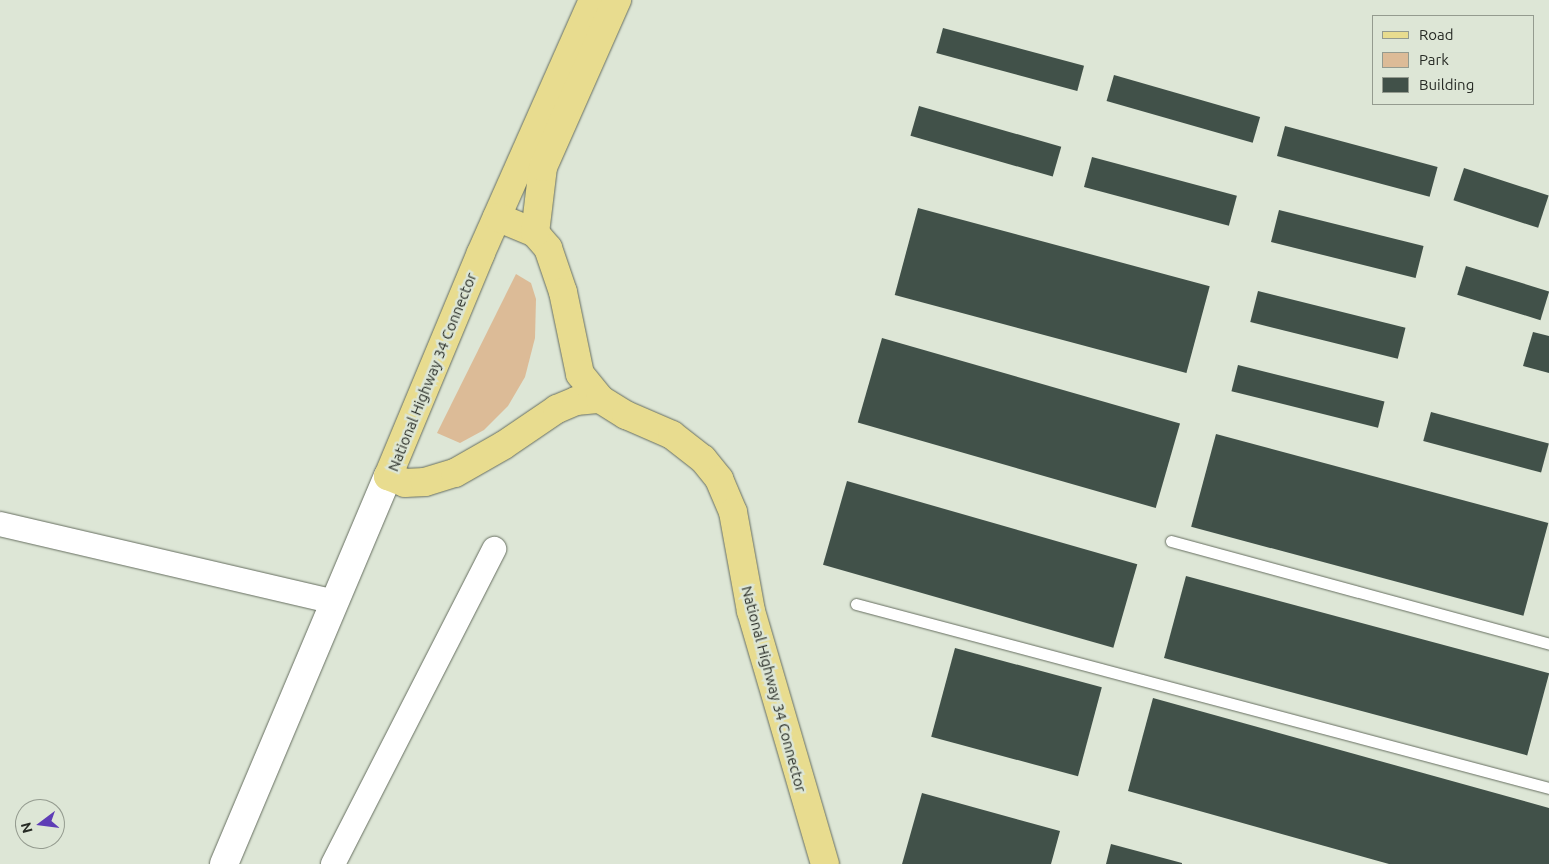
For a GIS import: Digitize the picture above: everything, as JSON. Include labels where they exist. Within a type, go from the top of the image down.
[{"type":"main road","name":"National Highway 34 Connector","points":[[592,0],[497,217],[388,476],[405,483],[425,482],[455,473],[504,445],[557,409],[576,401],[600,399]]},
{"type":"main road","points":[[497,217],[535,233],[543,167],[617,0]]},
{"type":"main road","name":"National Highway 34 Connector","points":[[535,233],[548,248],[556,268],[580,374],[600,399],[626,415],[672,435],[703,459],[719,479],[733,512],[751,611],[824,864]]},
{"type":"main road","points":[[224,864],[388,476]]},
{"type":"street","points":[[0,524],[334,602]]},
{"type":"street","points":[[333,864],[494,549]]},
{"type":"lane","points":[[1171,542],[1549,644]]},
{"type":"lane","points":[[856,604],[1549,788]]},
{"type":"green space","points":[[516,274],[531,283],[536,299],[535,338],[525,377],[508,406],[484,430],[460,443],[437,433]]},
{"type":"building","points":[[943,28],[1084,66],[1077,91],[936,53]]},
{"type":"building","points":[[1114,75],[1260,117],[1253,143],[1107,101]]},
{"type":"building","points":[[919,106],[1061,147],[1053,177],[910,136]]},
{"type":"building","points":[[1285,126],[1438,167],[1430,197],[1277,156]]},
{"type":"building","points":[[1092,157],[1237,196],[1229,226],[1084,187]]},
{"type":"building","points":[[1464,168],[1549,196],[1538,228],[1453,200]]},
{"type":"building","points":[[918,208],[1210,286],[1186,373],[895,295]]},
{"type":"building","points":[[1279,210],[1424,246],[1416,278],[1271,242]]},
{"type":"building","points":[[1466,266],[1549,291],[1540,320],[1457,295]]},
{"type":"building","points":[[1258,291],[1405,328],[1398,359],[1250,322]]},
{"type":"building","points":[[1533,332],[1549,336],[1549,373],[1523,366]]},
{"type":"building","points":[[882,338],[1180,423],[1156,508],[858,423]]},
{"type":"building","points":[[1238,365],[1385,402],[1378,428],[1231,391]]},
{"type":"building","points":[[1431,412],[1549,444],[1541,473],[1423,441]]},
{"type":"building","points":[[1216,434],[1548,523],[1523,616],[1191,527]]},
{"type":"building","points":[[847,481],[1137,564],[1113,648],[823,565]]},
{"type":"building","points":[[1186,576],[1549,673],[1527,755],[1164,658]]},
{"type":"building","points":[[955,648],[1102,687],[1078,776],[931,737]]},
{"type":"building","points":[[1153,698],[1549,808],[1549,864],[1389,864],[1128,791]]},
{"type":"building","points":[[922,793],[1060,831],[1051,864],[902,864]]},
{"type":"building","points":[[1111,844],[1182,863],[1182,864],[1106,864]]}]
